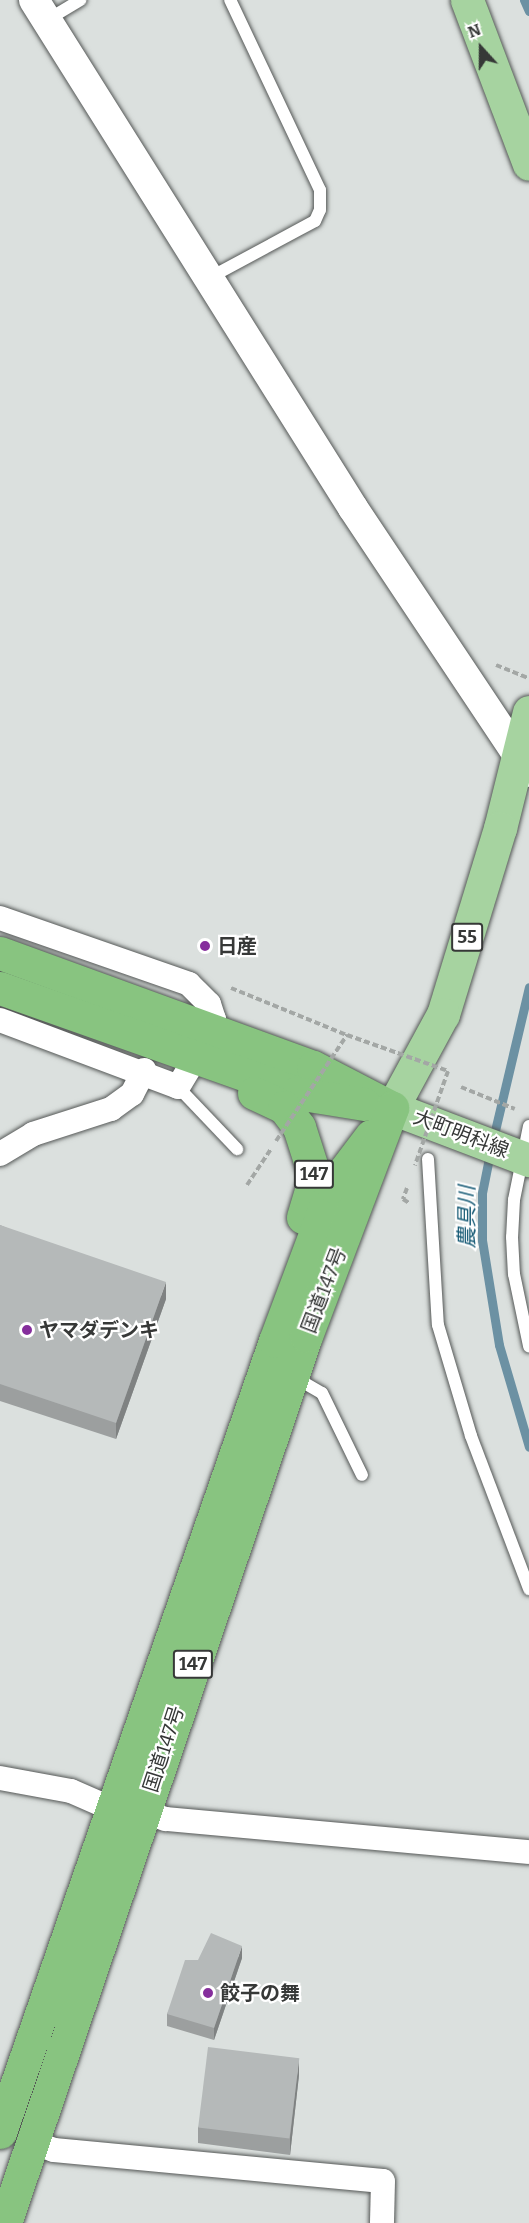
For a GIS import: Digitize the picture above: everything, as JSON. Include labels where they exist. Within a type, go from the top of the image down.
[{"type":"highway","points":[[0,953],[313,1067],[392,1108]]},
{"type":"highway","name":"147","points":[[0,988],[296,1093],[392,1108]]},
{"type":"highway","name":"147","points":[[195,1059],[284,1107],[299,1127],[315,1177],[270,1311],[275,1341]]},
{"type":"highway","name":"国道147号","points":[[0,2132],[110,1808],[275,1341],[333,1186],[392,1108]]},
{"type":"highway","name":"国道147号","points":[[5,2223],[292,1376],[392,1108]]},
{"type":"main road","points":[[467,0],[529,164]]},
{"type":"main road","name":"55","points":[[392,1108],[443,1014],[523,764],[529,712]]},
{"type":"main road","name":"大町明科線","points":[[392,1108],[522,1158]]},
{"type":"street","points":[[41,10],[209,278],[523,764]]},
{"type":"street","points":[[0,918],[189,984],[209,1004],[214,1019],[209,1030]]},
{"type":"street","points":[[0,1020],[144,1070],[178,1087],[195,1059]]},
{"type":"street","points":[[0,1154],[33,1134],[111,1110],[132,1094],[144,1070]]},
{"type":"street","points":[[0,1778],[71,1791],[110,1808]]},
{"type":"street","points":[[144,1812],[166,1819],[529,1852]]},
{"type":"street","points":[[32,2142],[54,2150],[383,2181],[382,2223]]},
{"type":"lane","points":[[41,10],[80,0]]},
{"type":"lane","points":[[209,278],[315,221],[320,210],[320,190],[230,0]]},
{"type":"lane","points":[[178,1087],[237,1149]]},
{"type":"lane","points":[[529,1126],[513,1200],[512,1237],[514,1274],[529,1346]]},
{"type":"lane","points":[[428,1159],[438,1326],[471,1436],[529,1589]]},
{"type":"lane","points":[[292,1376],[322,1393],[362,1475]]},
{"type":"path","points":[[486,661],[529,678]]},
{"type":"path","points":[[226,985],[347,1035],[448,1071],[415,1165]]},
{"type":"path","points":[[247,1185],[347,1035]]},
{"type":"path","points":[[461,1087],[522,1112]]},
{"type":"building","points":[[0,1225],[166,1282],[116,1423],[0,1384]]},
{"type":"building","points":[[211,1933],[242,1946],[214,2028],[167,2014],[185,1960],[198,1960]]},
{"type":"building","points":[[208,2047],[299,2058],[289,2139],[198,2127]]},
{"type":"waterway","name":"農具川","points":[[524,0],[529,11]]},
{"type":"waterway","name":"農具川","points":[[493,1139],[529,987]]},
{"type":"waterway","name":"農具川","points":[[490,1153],[482,1193],[482,1240],[499,1345],[529,1447]]},
{"type":"place","name":"日産","points":[[205,946]]},
{"type":"place","name":"ヤマダデンキ","points":[[27,1330]]},
{"type":"place","name":"餃子の舞","points":[[208,1993]]}]
